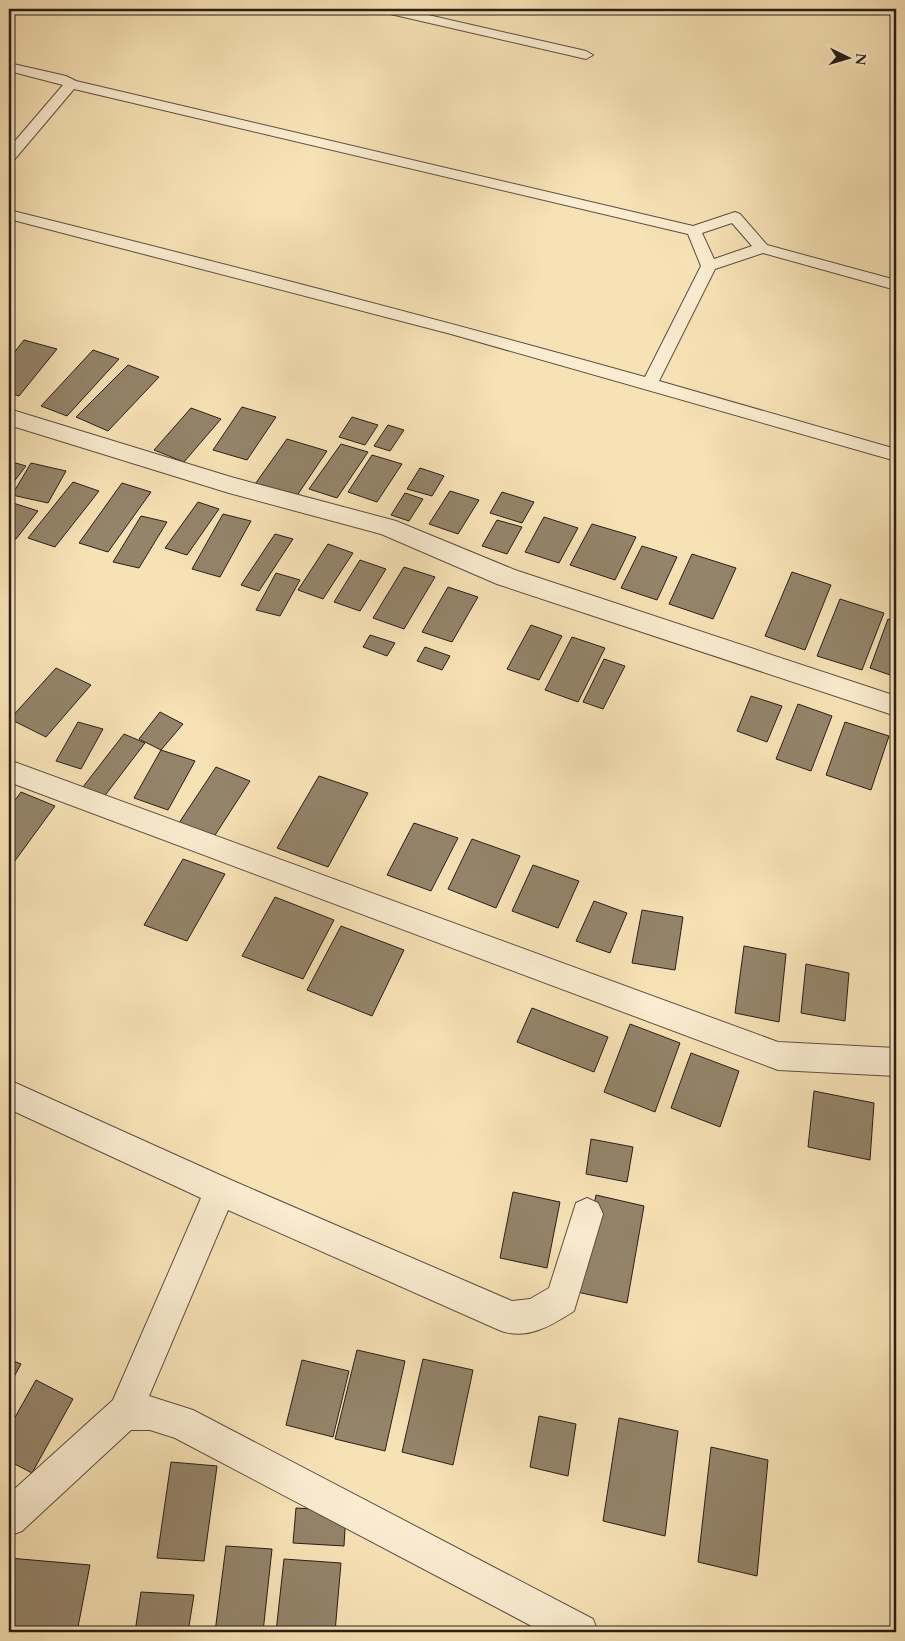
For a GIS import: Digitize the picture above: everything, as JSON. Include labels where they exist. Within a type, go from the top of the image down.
[{"type":"street","points":[[9,417],[229,486],[388,527],[506,577],[896,706]]},
{"type":"street","points":[[9,771],[778,1056],[896,1062]]},
{"type":"street","points":[[9,1094],[220,1190],[511,1318],[523,1319],[536,1316],[562,1299],[587,1214]]},
{"type":"street","points":[[9,1518],[125,1412],[220,1190]]},
{"type":"street","points":[[125,1412],[150,1413],[181,1422],[580,1632]]},
{"type":"lane","points":[[386,9],[586,55]]},
{"type":"lane","points":[[9,67],[61,79],[71,84],[694,231],[734,217],[762,248],[896,285]]},
{"type":"lane","points":[[9,157],[71,84]]},
{"type":"lane","points":[[9,215],[176,256],[650,383],[896,455]]},
{"type":"lane","points":[[694,231],[710,266]]},
{"type":"lane","points":[[650,383],[710,266],[762,248]]},
{"type":"building","points":[[24,340],[57,349],[19,396],[9,393],[9,359]]},
{"type":"building","points":[[93,350],[119,359],[67,416],[41,406]]},
{"type":"building","points":[[128,365],[159,377],[108,431],[76,417]]},
{"type":"building","points":[[242,407],[276,417],[247,460],[213,450]]},
{"type":"building","points":[[191,408],[221,419],[184,462],[154,450]]},
{"type":"building","points":[[352,417],[378,425],[365,445],[339,437]]},
{"type":"building","points":[[388,425],[404,430],[390,451],[374,446]]},
{"type":"building","points":[[287,439],[327,451],[294,500],[253,487]]},
{"type":"building","points":[[341,444],[368,452],[337,498],[309,489]]},
{"type":"building","points":[[372,455],[402,464],[377,502],[348,492]]},
{"type":"building","points":[[9,461],[26,466],[9,488]]},
{"type":"building","points":[[31,463],[66,471],[48,503],[12,495]]},
{"type":"building","points":[[420,468],[444,476],[432,496],[407,489]]},
{"type":"building","points":[[73,482],[99,491],[55,547],[28,538]]},
{"type":"building","points":[[122,483],[151,492],[108,552],[79,543]]},
{"type":"building","points":[[450,491],[479,500],[458,534],[429,524]]},
{"type":"building","points":[[502,492],[534,502],[522,523],[490,513]]},
{"type":"building","points":[[405,493],[423,499],[409,521],[391,515]]},
{"type":"building","points":[[10,502],[38,511],[16,539],[9,537]]},
{"type":"building","points":[[198,502],[219,509],[187,555],[165,548]]},
{"type":"building","points":[[223,514],[251,521],[220,577],[192,569]]},
{"type":"building","points":[[141,516],[167,522],[139,568],[113,562]]},
{"type":"building","points":[[544,517],[578,528],[559,563],[525,552]]},
{"type":"building","points":[[497,520],[522,527],[507,554],[482,546]]},
{"type":"building","points":[[592,524],[636,537],[615,580],[570,565]]},
{"type":"building","points":[[275,534],[293,539],[259,591],[241,585]]},
{"type":"building","points":[[328,544],[353,553],[323,599],[298,590]]},
{"type":"building","points":[[642,546],[677,557],[657,600],[621,588]]},
{"type":"building","points":[[692,554],[736,568],[713,619],[669,604]]},
{"type":"building","points":[[360,560],[386,569],[360,611],[334,602]]},
{"type":"building","points":[[404,567],[435,577],[404,629],[373,618]]},
{"type":"building","points":[[792,572],[831,585],[805,650],[765,636]]},
{"type":"building","points":[[276,573],[300,580],[280,616],[256,610]]},
{"type":"building","points":[[448,587],[478,597],[452,642],[422,632]]},
{"type":"building","points":[[840,599],[884,613],[862,670],[817,656]]},
{"type":"building","points":[[888,619],[896,622],[896,677],[870,668]]},
{"type":"building","points":[[531,625],[562,636],[539,680],[507,669]]},
{"type":"building","points":[[370,635],[395,643],[387,656],[363,647]]},
{"type":"building","points":[[572,637],[605,648],[578,702],[545,690]]},
{"type":"building","points":[[425,647],[450,656],[442,670],[417,661]]},
{"type":"building","points":[[604,659],[625,666],[603,709],[583,702]]},
{"type":"building","points":[[56,668],[91,685],[46,737],[10,719]]},
{"type":"building","points":[[751,696],[782,706],[767,742],[737,731]]},
{"type":"building","points":[[798,704],[832,716],[811,771],[776,759]]},
{"type":"building","points":[[160,712],[183,724],[161,750],[139,739]]},
{"type":"building","points":[[78,722],[103,729],[81,769],[56,761]]},
{"type":"building","points":[[845,722],[889,736],[871,790],[826,775]]},
{"type":"building","points":[[124,734],[145,743],[100,802],[79,792]]},
{"type":"building","points":[[161,750],[195,761],[168,810],[134,798]]},
{"type":"building","points":[[216,767],[250,781],[210,843],[175,829]]},
{"type":"building","points":[[319,776],[368,793],[328,867],[277,848]]},
{"type":"building","points":[[21,792],[55,806],[9,869],[9,808]]},
{"type":"building","points":[[414,823],[458,838],[431,891],[387,875]]},
{"type":"building","points":[[472,839],[520,856],[496,908],[448,889]]},
{"type":"building","points":[[183,859],[225,874],[187,941],[144,925]]},
{"type":"building","points":[[533,865],[579,881],[558,928],[512,911]]},
{"type":"building","points":[[275,897],[334,920],[303,979],[242,956]]},
{"type":"building","points":[[594,901],[627,913],[610,953],[576,941]]},
{"type":"building","points":[[642,910],[683,917],[675,970],[632,963]]},
{"type":"building","points":[[341,926],[404,950],[372,1016],[307,990]]},
{"type":"building","points":[[744,946],[786,954],[779,1022],[735,1013]]},
{"type":"building","points":[[806,964],[849,973],[845,1021],[801,1013]]},
{"type":"building","points":[[532,1008],[608,1037],[594,1072],[517,1042]]},
{"type":"building","points":[[630,1024],[680,1043],[655,1112],[604,1092]]},
{"type":"building","points":[[691,1053],[739,1071],[720,1127],[671,1108]]},
{"type":"building","points":[[814,1091],[874,1103],[870,1160],[808,1147]]},
{"type":"building","points":[[591,1139],[633,1147],[627,1182],[586,1174]]},
{"type":"building","points":[[513,1192],[560,1202],[547,1268],[500,1258]]},
{"type":"building","points":[[596,1195],[644,1206],[627,1303],[577,1292]]},
{"type":"building","points":[[357,1350],[405,1361],[385,1451],[335,1439]]},
{"type":"building","points":[[9,1359],[21,1364],[9,1386]]},
{"type":"building","points":[[423,1359],[473,1370],[453,1465],[402,1452]]},
{"type":"building","points":[[302,1360],[349,1371],[333,1437],[286,1425]]},
{"type":"building","points":[[36,1380],[73,1399],[32,1473],[9,1461],[9,1428]]},
{"type":"building","points":[[539,1416],[576,1424],[568,1476],[530,1467]]},
{"type":"building","points":[[619,1418],[678,1431],[665,1536],[603,1521]]},
{"type":"building","points":[[711,1447],[768,1460],[757,1576],[698,1562]]},
{"type":"building","points":[[171,1462],[217,1466],[204,1561],[157,1558]]},
{"type":"building","points":[[296,1508],[346,1511],[344,1546],[293,1543]]},
{"type":"building","points":[[226,1546],[272,1549],[263,1632],[215,1632]]},
{"type":"building","points":[[9,1558],[90,1565],[77,1632],[9,1632]]},
{"type":"building","points":[[284,1559],[341,1563],[335,1632],[276,1632]]},
{"type":"building","points":[[141,1592],[194,1595],[188,1632],[135,1632]]}]
